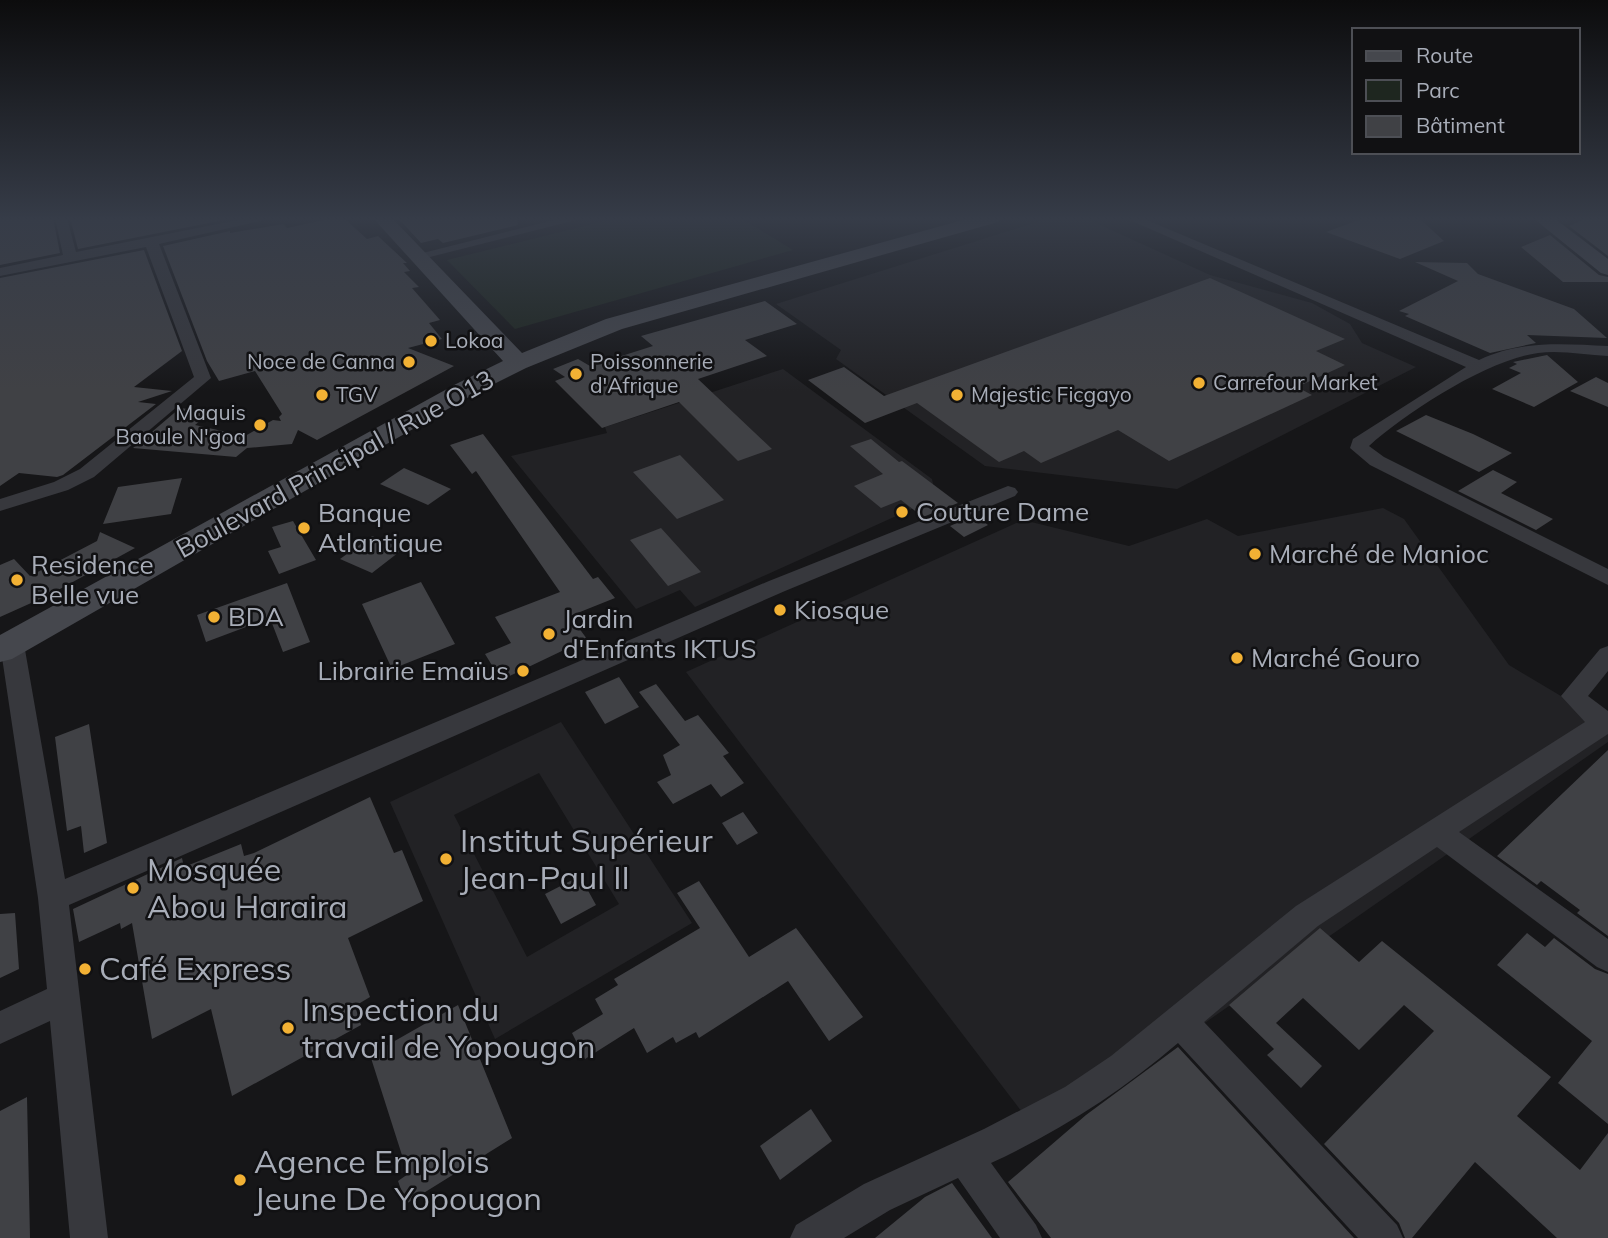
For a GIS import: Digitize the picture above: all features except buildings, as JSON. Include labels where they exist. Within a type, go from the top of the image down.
[{"type":"main road","points":[[436,276],[518,363]]},
{"type":"main road","name":"Boulevard Principal / Rue O13","points":[[6,647],[466,389],[518,363],[641,316],[759,276]]},
{"type":"main road","name":"Boulevard Principal / Rue O13","points":[[641,316],[785,276]]},
{"type":"street","points":[[0,505],[61,485],[87,473],[203,379],[164,276]]},
{"type":"street","points":[[1266,276],[1480,367]]},
{"type":"street","points":[[1608,351],[1539,348],[1498,358],[1360,443],[1359,448],[1377,461],[1608,578]]},
{"type":"street","points":[[53,898],[765,591],[1008,492]]},
{"type":"street","points":[[6,647],[53,898],[89,1238]]},
{"type":"street","points":[[809,1238],[877,1197],[1077,1099],[1123,1068],[1307,916],[1607,723],[1573,696],[1608,655]]},
{"type":"street","points":[[1437,831],[1608,957]]},
{"type":"street","points":[[0,1028],[62,998]]},
{"type":"street","points":[[1180,1021],[1384,1238]]},
{"type":"street","points":[[964,1156],[1023,1238]]},
{"type":"shaded area","points":[[866,276],[1213,276],[1312,303],[1350,324],[1362,343],[1416,367],[1177,489],[985,466],[836,359],[841,350],[776,304]]},
{"type":"shaded area","points":[[783,369],[932,479],[936,498],[695,607],[680,590],[636,609],[511,456],[607,433],[605,427]]},
{"type":"shaded area","points":[[1383,508],[1404,519],[1509,665],[1608,724],[1608,742],[1041,1137],[686,672],[1023,520],[1129,546],[1207,519],[1238,536]]},
{"type":"shaded area","name":"Institut Supérieur Jean-Paul II","points":[[561,722],[692,923],[495,1039],[390,802]],"holes":[[[539,773],[619,904],[527,957],[454,815]]]},
{"type":"green space","points":[[463,276],[702,276],[515,329]]},
{"type":"place","name":"Lokoa","points":[[431,341]]},
{"type":"place","name":"Noce de Canna","points":[[409,362]]},
{"type":"place","name":"Poissonnerie d'Afrique","points":[[576,374]]},
{"type":"place","name":"Carrefour Market","points":[[1199,383]]},
{"type":"place","name":"TGV","points":[[322,395]]},
{"type":"place","name":"Majestic Ficgayo","points":[[957,395]]},
{"type":"place","name":"Maquis Baoule N'goa","points":[[260,425]]},
{"type":"place","name":"Couture Dame","points":[[902,512]]},
{"type":"place","name":"Banque Atlantique","points":[[304,528]]},
{"type":"place","name":"Marché de Manioc","points":[[1255,554]]},
{"type":"place","name":"Residence Belle vue","points":[[17,580]]},
{"type":"place","name":"Kiosque","points":[[780,610]]},
{"type":"place","name":"BDA","points":[[214,617]]},
{"type":"place","name":"Jardin d'Enfants IKTUS","points":[[549,634]]},
{"type":"place","name":"Marché Gouro","points":[[1237,658]]},
{"type":"place","name":"Librairie Emaïus","points":[[523,671]]},
{"type":"place","name":"Institut Supérieur Jean-Paul II","points":[[446,859]]},
{"type":"place","name":"Mosquée Abou Haraira","points":[[133,888]]},
{"type":"place","name":"Café Express","points":[[85,969]]},
{"type":"place","name":"Inspection du travail de Yopougon","points":[[288,1028]]},
{"type":"place","name":"Agence Emplois Jeune De Yopougon","points":[[240,1180]]}]
